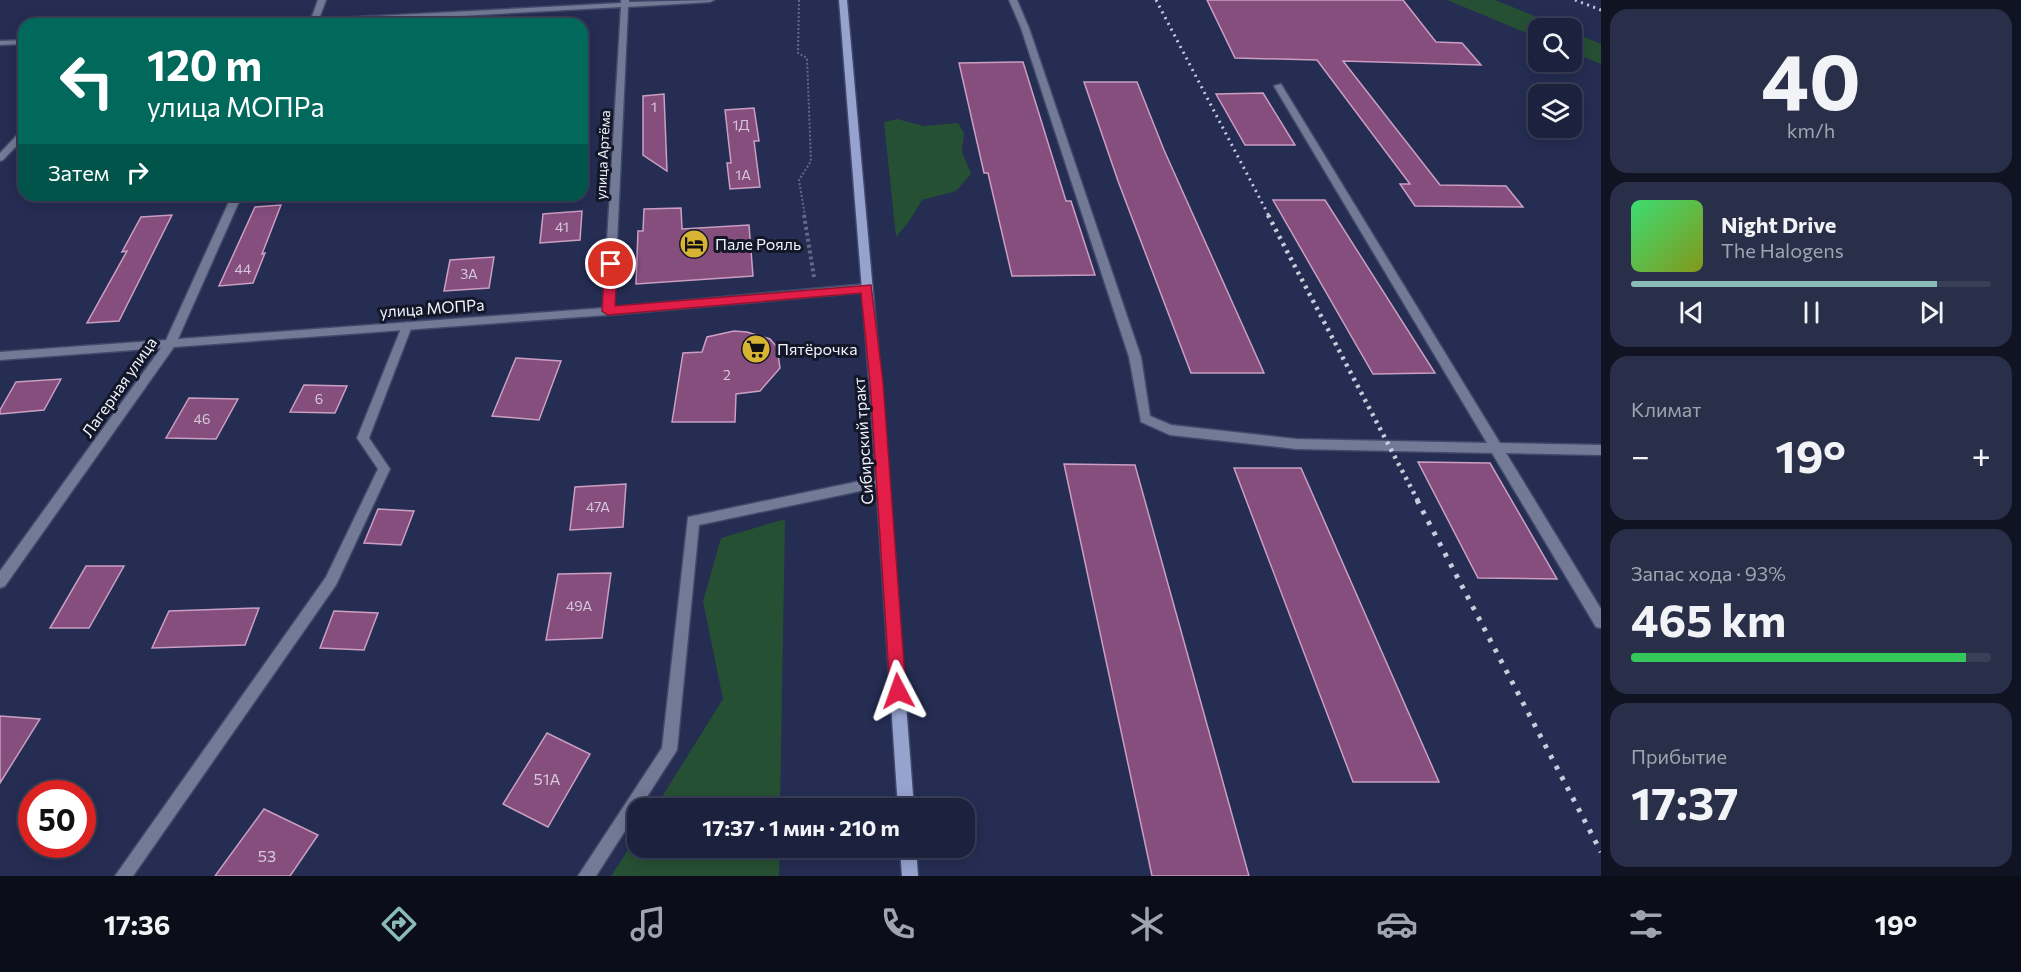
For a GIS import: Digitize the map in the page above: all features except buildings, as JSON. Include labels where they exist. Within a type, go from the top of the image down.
[{"type":"main road","name":"Сибирский тракт","points":[[843,0],[877,382],[905,798]]},
{"type":"main road","points":[[909,858],[910,876]]},
{"type":"street","points":[[315,18],[322,0]]},
{"type":"street","points":[[379,18],[710,0]]},
{"type":"street","points":[[1013,0],[1025,28],[1135,357],[1145,419],[1170,430],[1296,444],[1601,450]]},
{"type":"street","name":"улица Артёма","points":[[608,311],[625,3]]},
{"type":"street","points":[[0,43],[18,42]]},
{"type":"street","points":[[1278,86],[1601,622]]},
{"type":"street","points":[[2,155],[18,139]]},
{"type":"street","points":[[2,155],[18,151]]},
{"type":"street","name":"Лагерная улица","points":[[0,582],[170,344],[234,201]]},
{"type":"street","name":"улица МОПРа","points":[[0,356],[608,311],[867,288]]},
{"type":"street","points":[[123,876],[331,581],[384,469],[363,438],[407,326]]},
{"type":"street","points":[[586,876],[669,750],[693,521],[884,481]]},
{"type":"path","points":[[799,0],[798,53],[807,58],[811,161],[799,180],[813,262],[815,293]]},
{"type":"green space","points":[[1447,0],[1495,0],[1539,18],[1528,18],[1528,33]]},
{"type":"green space","points":[[1582,36],[1601,44],[1601,64],[1582,56]]},
{"type":"green space","points":[[897,119],[924,126],[958,123],[964,133],[962,152],[971,174],[956,191],[922,200],[896,237],[884,122]]},
{"type":"green space","points":[[785,519],[780,798],[661,798],[723,699],[703,601],[721,538]]},
{"type":"green space","points":[[627,851],[627,858],[780,858],[779,876],[611,876]]},
{"type":"railway","points":[[1156,0],[1269,216]]},
{"type":"railway","points":[[1575,0],[1601,10]]},
{"type":"railway","points":[[1268,215],[1418,501]]},
{"type":"railway","points":[[1417,500],[1601,852]]},
{"type":"place","name":"Пале Рояль","points":[[694,244]]},
{"type":"place","name":"Пятёрочка","points":[[756,349]]},
{"type":"route","points":[[611,264],[608,311],[867,288],[877,382],[898,691]]}]
